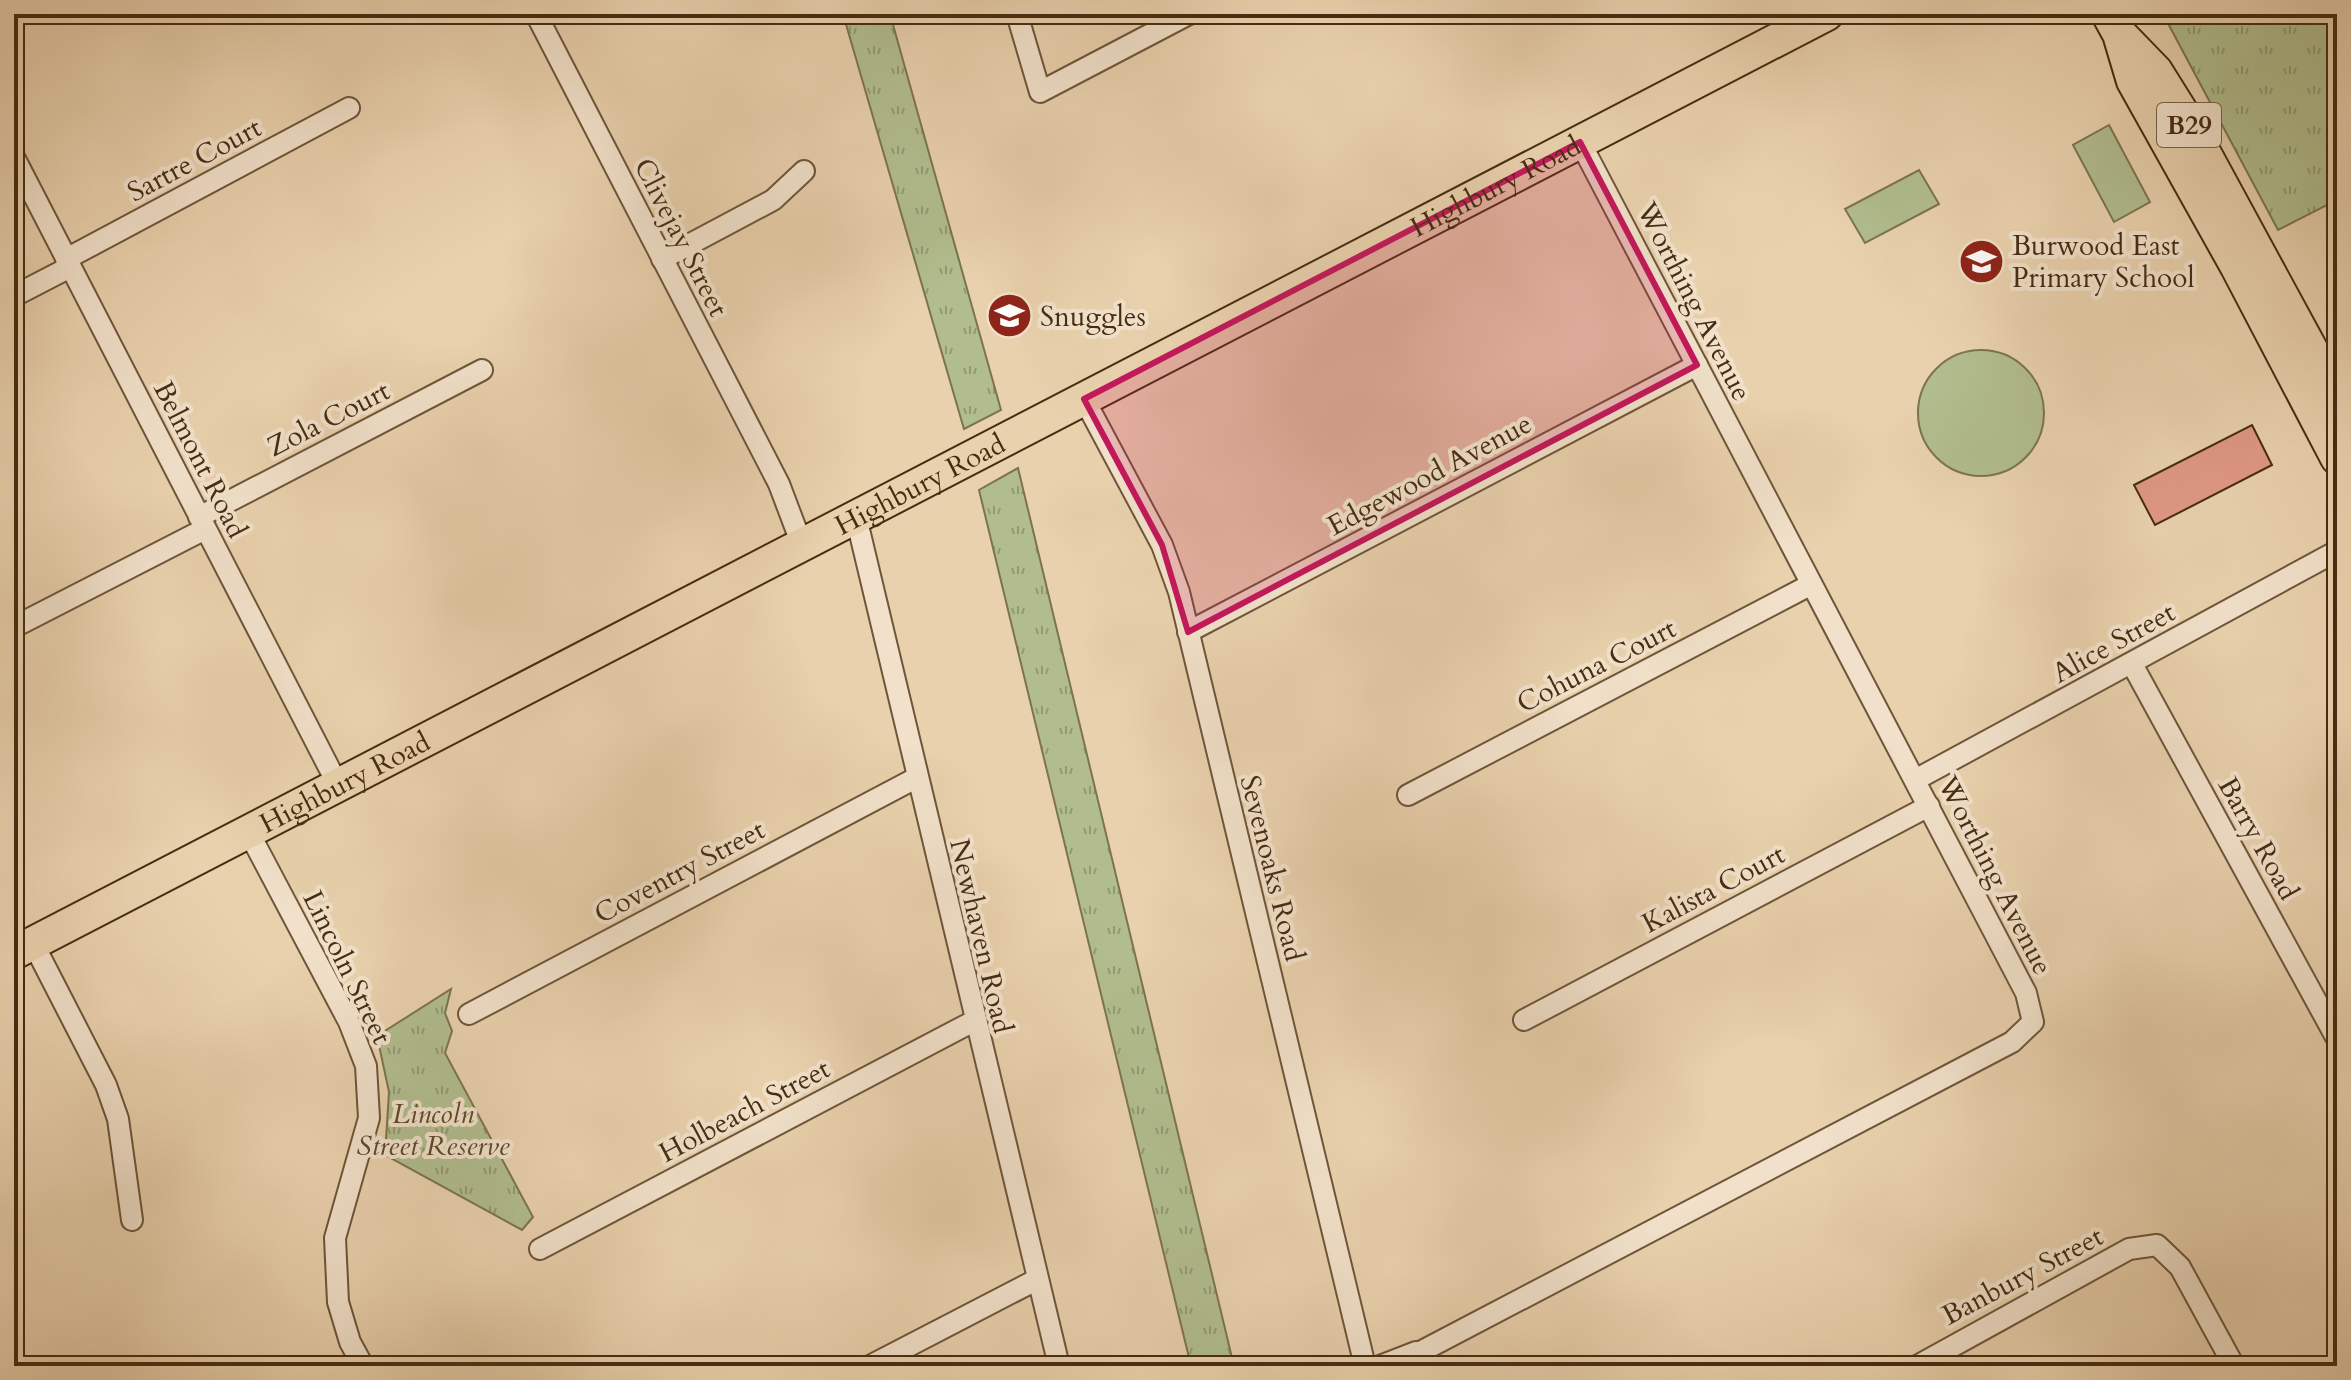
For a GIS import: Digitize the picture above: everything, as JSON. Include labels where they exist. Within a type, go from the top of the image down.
[{"type":"main road","name":"Highbury Road","points":[[23,948],[1827,14]]},
{"type":"main road","name":"B29","points":[[2114,24],[2156,71],[2179,107],[2337,397]]},
{"type":"main road","name":"B29","points":[[2114,24],[2133,81],[2223,241],[2337,458]]},
{"type":"street","name":"Clivejay Street","points":[[536,14],[809,541]]},
{"type":"street","points":[[1017,14],[1040,92],[1189,14]]},
{"type":"street","name":"Sartre Court","points":[[14,296],[349,108]]},
{"type":"street","name":"Worthing Avenue","points":[[1380,1366],[1424,1350],[2012,1042],[2033,1022],[2026,993],[1580,142]]},
{"type":"street","name":"Belmont Road","points":[[14,157],[338,785]]},
{"type":"street","points":[[662,259],[773,200],[804,171]]},
{"type":"street","name":"Edgewood Avenue","points":[[1188,632],[1697,365]]},
{"type":"street","name":"Zola Court","points":[[14,627],[482,370]]},
{"type":"street","name":"Sevenoaks Road","points":[[1084,399],[1162,545],[1188,632],[1365,1366]]},
{"type":"street","name":"Newhaven Road","points":[[856,517],[974,1021],[1059,1366]]},
{"type":"street","name":"Alice Street","points":[[1915,780],[2337,551]]},
{"type":"street","name":"Cohuna Court","points":[[1408,795],[1810,585]]},
{"type":"street","name":"Barry Road","points":[[2132,664],[2337,1039]]},
{"type":"street","name":"Coventry Street","points":[[469,1014],[916,778]]},
{"type":"street","name":"Kalista Court","points":[[1524,1020],[1929,806]]},
{"type":"street","name":"Lincoln Street","points":[[248,831],[349,1022],[366,1066],[369,1118],[335,1238],[338,1302],[350,1342],[363,1366]]},
{"type":"street","points":[[23,948],[110,1097],[125,1153],[132,1220]]},
{"type":"street","name":"Holbeach Street","points":[[540,1249],[974,1021]]},
{"type":"street","name":"Banbury Street","points":[[1917,1366],[2129,1249],[2157,1245],[2180,1267],[2234,1366]]},
{"type":"street","points":[[870,1366],[1036,1280]]},
{"type":"street","name":"Worthing Avenue","points":[[1404,1366],[1424,1350]]},
{"type":"highlighted area","points":[[1580,142],[1697,365],[1188,632],[1162,545],[1084,399]]},
{"type":"green space","points":[[843,14],[890,14],[1001,410],[964,429]]},
{"type":"green space","points":[[2163,14],[2337,14],[2337,200],[2278,230]]},
{"type":"green space","points":[[2109,125],[2150,202],[2114,222],[2073,145]]},
{"type":"green space","points":[[1919,170],[1939,204],[1865,243],[1845,209]]},
{"type":"green space","points":[[1981,350],[2005,354],[2026,368],[2040,389],[2044,413],[2040,437],[2026,458],[2005,472],[1981,476],[1957,472],[1936,458],[1922,437],[1918,413],[1922,389],[1936,368],[1957,354]]},
{"type":"green space","points":[[1018,468],[1234,1366],[1191,1366],[979,490]]},
{"type":"green space","name":"Lincoln Street Reserve","points":[[451,989],[445,1013],[452,1031],[445,1053],[533,1217],[522,1230],[385,1155],[389,1092],[377,1036]]},
{"type":"building","points":[[2252,425],[2272,465],[2155,525],[2134,485]]},
{"type":"place","name":"Burwood East Primary School","points":[[1981,261]]},
{"type":"place","name":"Snuggles","points":[[1009,316]]}]
